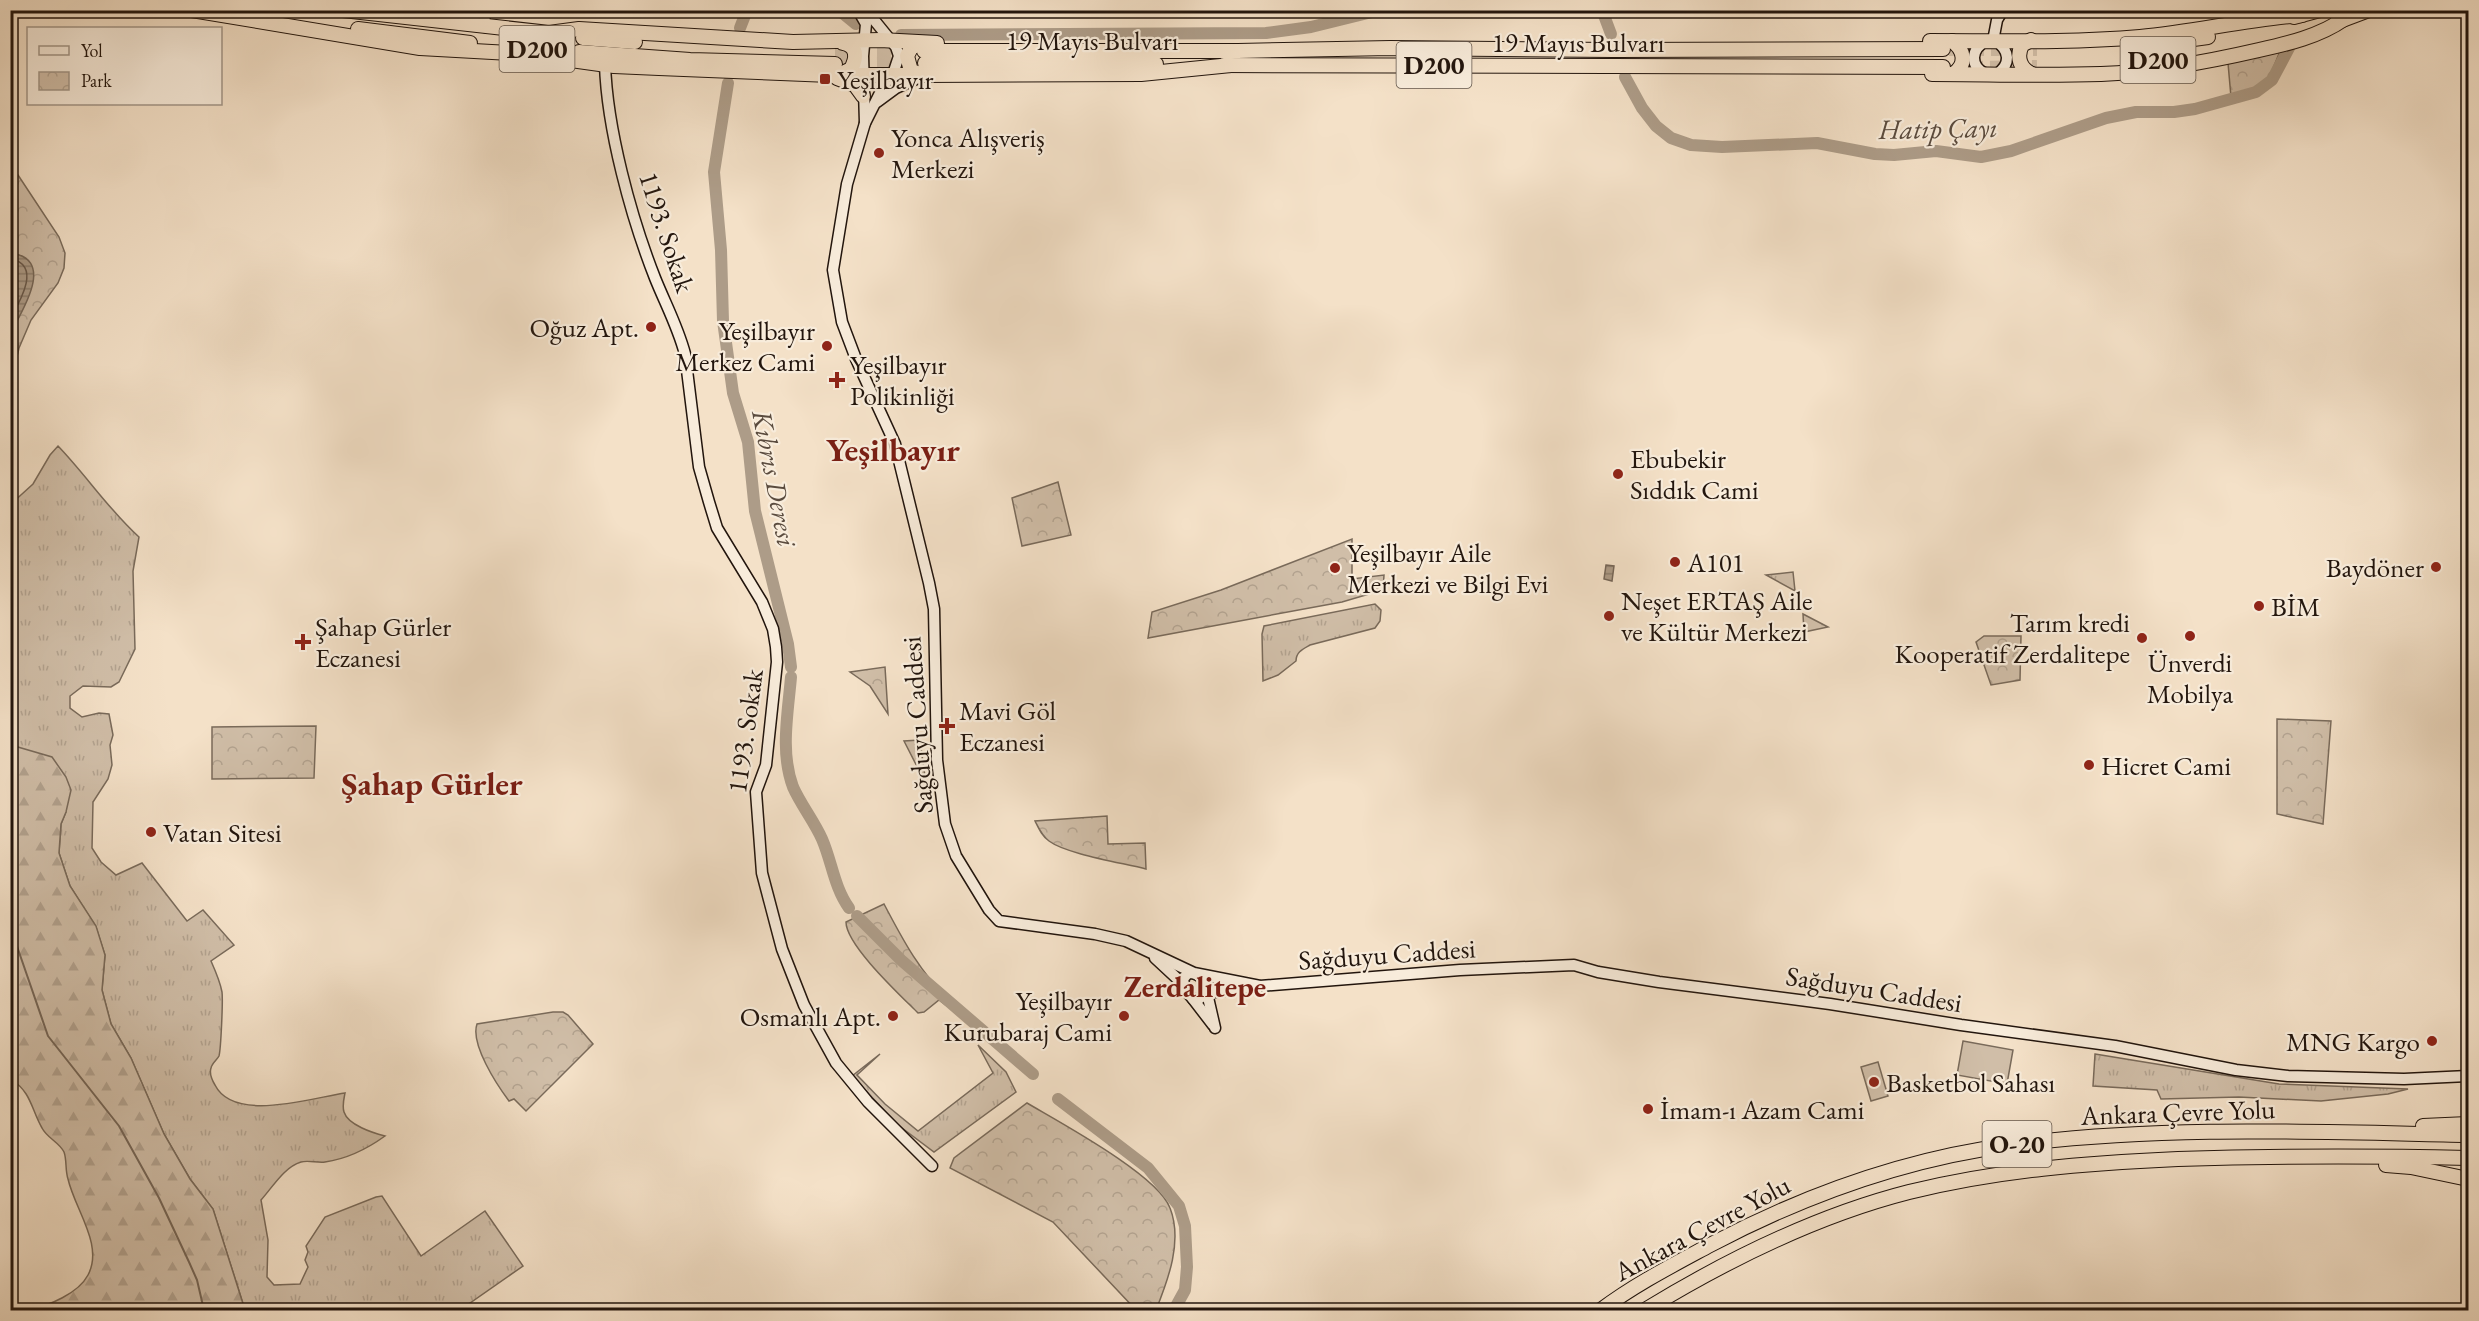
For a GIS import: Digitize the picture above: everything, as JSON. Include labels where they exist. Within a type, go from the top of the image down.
[{"type":"highway","points":[[192,10],[420,48],[528,54],[605,64],[835,58],[864,42],[891,42],[924,58]]},
{"type":"highway","name":"D200","points":[[241,10],[376,32],[526,48],[690,60],[835,58]]},
{"type":"highway","name":"D200","points":[[343,10],[549,33],[579,29],[793,42],[835,58]]},
{"type":"highway","name":"19 Mayıs Bulvarı","points":[[924,58],[1167,43],[1238,51],[1391,48],[1620,50],[1947,45],[1992,41],[2034,45],[2141,37],[2273,20],[2320,10]]},
{"type":"highway","points":[[2278,42],[2369,10]]},
{"type":"highway","points":[[2278,42],[2301,38],[2332,27],[2344,19]]},
{"type":"highway","name":"19 Mayıs Bulvarı","points":[[924,58],[1141,74],[1231,64],[1660,66],[1948,71],[1991,74],[2035,71],[2103,74],[2219,60],[2278,42]]},
{"type":"highway","points":[[1947,45],[1961,50],[1963,61],[1958,71],[1948,71]]},
{"type":"highway","points":[[2034,45],[2022,45],[2019,57],[2024,69],[2035,71]]},
{"type":"highway","points":[[835,58],[864,75],[893,74],[924,58]]},
{"type":"highway","points":[[835,58],[850,82],[869,100]]},
{"type":"highway","points":[[2244,1131],[2469,1124]]},
{"type":"highway","name":"Ankara Çevre Yolu","points":[[1601,1311],[1668,1268],[1776,1212],[1828,1191],[1941,1158],[2009,1145],[2080,1138],[2244,1131],[2469,1135]]},
{"type":"highway","points":[[2265,1156],[2411,1167],[2469,1179]]},
{"type":"highway","name":"Ankara Çevre Yolu","points":[[1645,1311],[1728,1262],[1787,1235],[1846,1212],[1907,1193],[1976,1177],[2037,1167],[2098,1162],[2265,1156],[2469,1158]]},
{"type":"street","points":[[484,10],[485,27]]},
{"type":"street","points":[[858,10],[866,24],[864,75],[869,100]]},
{"type":"street","points":[[866,10],[896,47],[898,56],[893,74],[869,100]]},
{"type":"street","points":[[1992,41],[1997,20],[2003,10]]},
{"type":"street","points":[[835,58],[857,37],[866,24]]},
{"type":"street","points":[[1992,41],[2003,46],[2008,56],[2006,66],[1991,74],[1977,68],[1974,57],[1978,46],[1992,41]]},
{"type":"street","points":[[869,100],[896,88],[924,58]]},
{"type":"street","name":"1193. Sokak","points":[[605,64],[608,102],[639,232],[655,278],[680,336],[699,467],[709,502],[717,528],[762,602],[774,632],[777,662],[766,765],[756,792],[762,873],[781,945],[804,1005],[836,1063],[868,1102],[932,1166]]},
{"type":"street","name":"Sağduyu Caddesi","points":[[869,100],[865,123],[847,183],[833,270],[842,322],[864,378],[895,444],[929,583],[934,609],[937,760],[945,824],[956,856],[989,910],[999,921],[1095,934],[1126,941],[1194,973],[1260,986],[1460,970],[1574,965],[1598,972],[1659,982],[1830,1004],[2115,1046],[2236,1070],[2288,1076],[2386,1079],[2469,1076]]},
{"type":"street","points":[[1150,954],[1183,984],[1215,1028],[1202,978],[1194,973],[1188,973],[1183,984]]},
{"type":"street","points":[[1193,999],[1199,999],[1207,993],[1260,986]]},
{"type":"green space","points":[[2280,51],[2272,71],[2263,83],[2231,97],[2228,63]]},
{"type":"green space","points":[[18,175],[59,237],[65,253],[64,268],[58,283],[31,320],[19,348],[11,382],[10,176]]},
{"type":"green space","points":[[58,446],[139,537],[133,571],[135,649],[119,682],[111,687],[83,686],[70,696],[70,708],[82,717],[99,713],[109,714],[113,735],[110,745],[112,765],[108,779],[93,802],[92,848],[101,862],[116,875],[142,863],[187,921],[203,910],[234,945],[211,961],[221,988],[222,1004],[219,1056],[210,1072],[215,1085],[225,1096],[239,1103],[256,1106],[294,1103],[345,1093],[343,1107],[346,1117],[362,1128],[385,1136],[348,1156],[325,1162],[304,1161],[289,1168],[274,1184],[261,1200],[268,1240],[267,1277],[274,1285],[300,1284],[308,1267],[305,1260],[308,1252],[306,1246],[325,1217],[376,1197],[382,1196],[421,1256],[485,1211],[523,1266],[460,1310],[245,1310],[213,1209],[190,1179],[164,1134],[131,1058],[111,1024],[102,990],[105,955],[96,927],[70,886],[59,853],[61,824],[66,812],[11,745],[11,504],[33,484]]},
{"type":"green space","points":[[1058,482],[1071,535],[1022,546],[1012,498]]},
{"type":"green space","points":[[1352,539],[1352,579],[1384,575],[1383,590],[1342,602],[1148,638],[1152,612],[1221,590]]},
{"type":"green space","points":[[1793,572],[1795,591],[1766,575]]},
{"type":"green space","points":[[1375,604],[1381,610],[1380,621],[1375,628],[1310,645],[1300,651],[1296,661],[1278,675],[1263,681],[1262,634],[1264,626]]},
{"type":"green space","points":[[1803,614],[1828,627],[1804,632]]},
{"type":"green space","points":[[1984,636],[2021,636],[2020,680],[1991,685],[1976,642]]},
{"type":"green space","points":[[885,667],[888,714],[870,686],[850,672]]},
{"type":"green space","points":[[2277,719],[2331,721],[2323,824],[2277,814]]},
{"type":"green space","points":[[316,726],[314,778],[212,779],[212,727]]},
{"type":"green space","points":[[920,740],[926,784],[904,741]]},
{"type":"green space","points":[[11,745],[52,757],[66,777],[71,790],[61,824],[59,853],[70,886],[96,926],[105,955],[102,990],[111,1024],[131,1058],[164,1134],[190,1179],[213,1209],[245,1310],[30,1310],[54,1302],[77,1288],[88,1275],[93,1252],[87,1227],[68,1179],[64,1152],[44,1131],[27,1096],[11,1079]]},
{"type":"green space","points":[[1107,816],[1108,844],[1145,843],[1146,869],[1057,846],[1044,837],[1035,821]]},
{"type":"green space","points":[[884,904],[913,956],[951,1003],[947,1006],[939,1000],[924,1012],[918,1013],[875,969],[848,932],[846,922]]},
{"type":"green space","points":[[563,1012],[568,1015],[593,1044],[526,1111],[514,1099],[509,1101],[492,1075],[477,1042],[477,1024]]},
{"type":"green space","points":[[1963,1041],[2013,1050],[2007,1084],[1957,1075]]},
{"type":"green space","points":[[978,1045],[1006,1072],[1016,1092],[934,1152],[898,1125],[852,1076],[880,1054],[857,1075],[885,1104],[918,1131],[993,1073]]},
{"type":"green space","points":[[2095,1054],[2279,1084],[2408,1089],[2388,1094],[2321,1101],[2239,1097],[2161,1099],[2157,1090],[2093,1086]]},
{"type":"green space","name":"Basketbol Sahası","points":[[1878,1062],[1888,1096],[1871,1101],[1861,1067]]},
{"type":"green space","points":[[1027,1103],[1106,1150],[1147,1180],[1162,1195],[1170,1208],[1175,1234],[1169,1273],[1156,1310],[1136,1310],[1053,1222],[950,1168],[954,1158]]},
{"type":"water","points":[[11,253],[24,257],[32,265],[34,275],[28,299],[11,332]]},
{"type":"water","points":[[1606,565],[1614,566],[1612,581],[1604,579]]},
{"type":"waterway","name":"Kıbrıs Deresi","points":[[740,28],[747,10]]},
{"type":"waterway","name":"Hatip Çayı","points":[[839,10],[856,24]]},
{"type":"waterway","name":"Hatip Çayı","points":[[901,35],[1266,33],[1311,27],[1380,10]]},
{"type":"waterway","name":"Hatip Çayı","points":[[1602,10],[1611,34]]},
{"type":"waterway","name":"Hatip Çayı","points":[[1625,77],[1642,108],[1656,126],[1671,138],[1691,145],[1722,147],[1817,143],[1875,154],[1894,155],[1936,151],[1981,157],[2011,151],[2106,118],[2136,112],[2174,112],[2195,109],[2256,92],[2272,80],[2289,48]]},
{"type":"waterway","name":"Kıbrıs Deresi","points":[[728,83],[714,172],[721,250],[723,321],[733,393],[748,442],[755,511],[788,644],[791,667]]},
{"type":"waterway","name":"Kıbrıs Deresi","points":[[791,677],[786,732],[789,774],[796,794],[822,839],[840,892],[849,908]]},
{"type":"waterway","name":"Kıbrıs Deresi","points":[[857,916],[901,960],[1033,1074]]},
{"type":"waterway","points":[[10,926],[48,1036],[119,1126],[159,1198],[189,1262],[197,1280],[204,1310]]},
{"type":"waterway","name":"Kıbrıs Deresi","points":[[1058,1099],[1148,1168],[1179,1206],[1185,1226],[1187,1267],[1185,1290],[1174,1310]]},
{"type":"tunnel","points":[[1949,49],[2037,49]]},
{"type":"tunnel","points":[[835,51],[910,51]]},
{"type":"tunnel","points":[[835,64],[925,63]]},
{"type":"tunnel","points":[[1969,68],[2037,67]]},
{"type":"place","name":"Yeşilbayır","points":[[825,79]]},
{"type":"place","name":"Yonca Alışveriş Merkezi","points":[[879,153]]},
{"type":"place","name":"Oğuz Apt.","points":[[651,327]]},
{"type":"place","name":"Yeşilbayır Merkez Cami","points":[[827,346]]},
{"type":"place","name":"Yeşilbayır Polikinliği","points":[[837,380]]},
{"type":"place","name":"Ebubekir Sıddık Cami","points":[[1618,474]]},
{"type":"place","name":"A101","points":[[1675,562]]},
{"type":"place","name":"Baydöner","points":[[2436,567]]},
{"type":"place","name":"Yeşilbayır Aile Merkezi ve Bilgi Evi","points":[[1335,568]]},
{"type":"place","name":"BİM","points":[[2259,606]]},
{"type":"place","name":"Neşet ERTAŞ Aile ve Kültür Merkezi","points":[[1609,616]]},
{"type":"place","name":"Ünverdi Mobilya","points":[[2190,636]]},
{"type":"place","name":"Tarım kredi Kooperatif Zerdalitepe","points":[[2142,638]]},
{"type":"place","name":"Şahap Gürler Eczanesi","points":[[303,642]]},
{"type":"place","name":"Mavi Göl Eczanesi","points":[[947,726]]},
{"type":"place","name":"Hicret Cami","points":[[2089,765]]},
{"type":"place","name":"Vatan Sitesi","points":[[151,832]]},
{"type":"place","name":"Osmanlı Apt.","points":[[893,1016]]},
{"type":"place","name":"Yeşilbayır Kurubaraj Cami","points":[[1124,1016]]},
{"type":"place","name":"MNG Kargo","points":[[2432,1041]]},
{"type":"place","name":"Basketbol Sahası","points":[[1874,1082]]},
{"type":"place","name":"İmam-ı Azam Cami","points":[[1648,1109]]},
{"type":"district","name":"Yeşilbayır","points":[[893,449]]},
{"type":"district","name":"Şahap Gürler","points":[[432,783]]},
{"type":"district","name":"Zerdalitepe","points":[[1195,986]]}]
